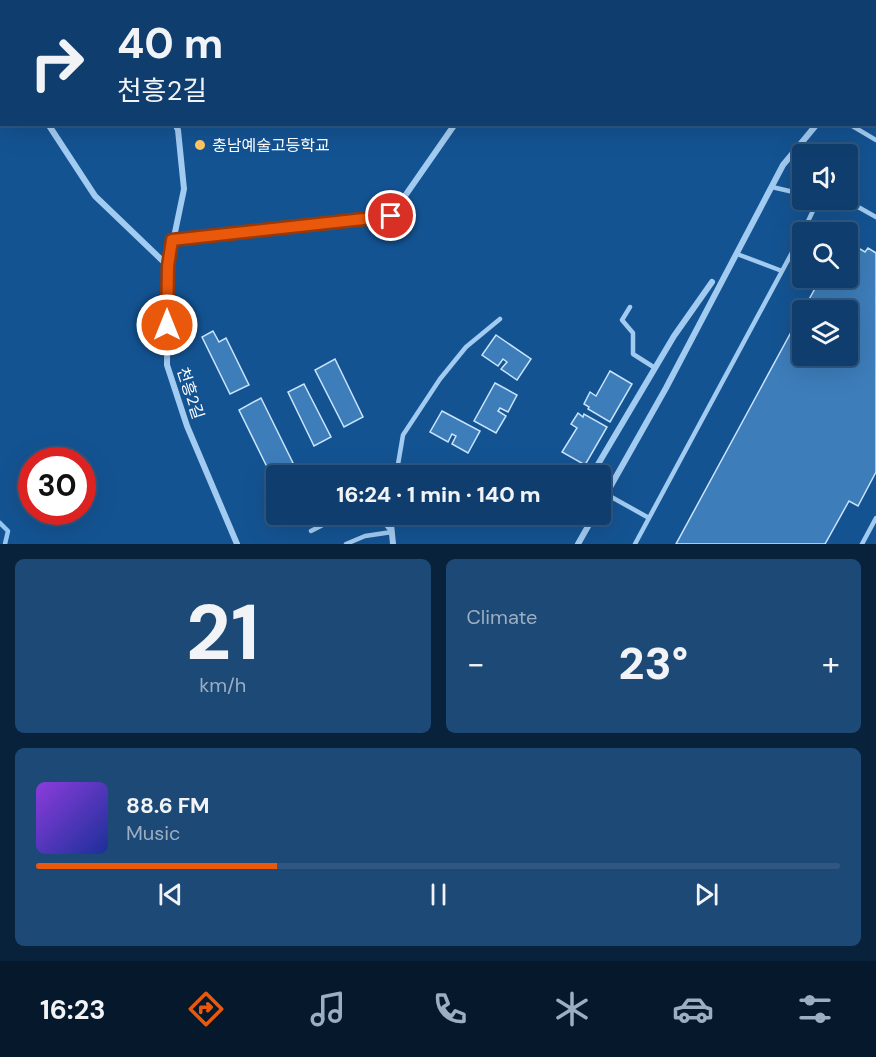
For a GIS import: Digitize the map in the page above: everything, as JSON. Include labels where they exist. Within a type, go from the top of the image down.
[{"type":"street","points":[[49,126],[95,196],[168,266]]},
{"type":"street","name":"천흥2길","points":[[177,126],[184,189],[168,266],[167,365],[187,426],[237,544]]},
{"type":"street","points":[[172,240],[391,216],[453,126]]},
{"type":"street","points":[[611,481],[666,388],[783,165],[815,126]]},
{"type":"street","points":[[598,465],[674,336],[712,282]]},
{"type":"street","points":[[391,525],[393,544]]},
{"type":"street","points":[[578,544],[589,525]]},
{"type":"lane","points":[[852,126],[876,140]]},
{"type":"lane","points":[[772,188],[792,192]]},
{"type":"lane","points":[[858,208],[876,217]]},
{"type":"lane","points":[[635,544],[792,253]]},
{"type":"lane","points":[[737,254],[782,271]]},
{"type":"lane","points":[[630,307],[622,320],[633,333],[633,354],[655,368]]},
{"type":"lane","points":[[398,465],[403,435],[440,379],[466,347],[500,319]]},
{"type":"lane","points":[[611,498],[649,518]]},
{"type":"lane","points":[[862,544],[876,518]]},
{"type":"lane","points":[[310,531],[322,525]]},
{"type":"lane","points":[[386,525],[392,532]]},
{"type":"lane","points":[[346,544],[365,536],[392,532]]},
{"type":"building","points":[[858,248],[865,252],[868,248],[876,253],[876,472],[858,506],[849,501],[825,544],[676,544],[792,330],[792,366],[858,366],[858,300],[809,300],[815,288],[858,288]]},
{"type":"building","points":[[213,331],[219,342],[226,338],[249,385],[230,394],[202,337]]},
{"type":"building","points":[[496,335],[531,359],[517,380],[501,369],[507,362],[503,359],[498,366],[482,355]]},
{"type":"building","points":[[335,359],[363,417],[344,427],[315,370]]},
{"type":"building","points":[[610,371],[632,384],[610,422],[588,409],[589,407],[584,404],[590,392],[596,396]]},
{"type":"building","points":[[495,383],[517,395],[508,412],[500,408],[498,411],[506,416],[496,433],[474,421]]},
{"type":"building","points":[[304,384],[331,437],[314,446],[288,392]]},
{"type":"building","points":[[261,398],[293,463],[266,465],[239,410]]},
{"type":"building","points":[[442,411],[480,431],[468,453],[452,444],[456,436],[452,434],[448,442],[430,432]]},
{"type":"building","points":[[578,413],[607,427],[585,465],[562,452],[577,428],[571,424]]},
{"type":"waterway","points":[[0,523],[8,531],[5,544]]},
{"type":"place","name":"충남예술고등학교","points":[[200,145]]},
{"type":"route","points":[[167,325],[168,266],[172,240],[391,216]]}]
